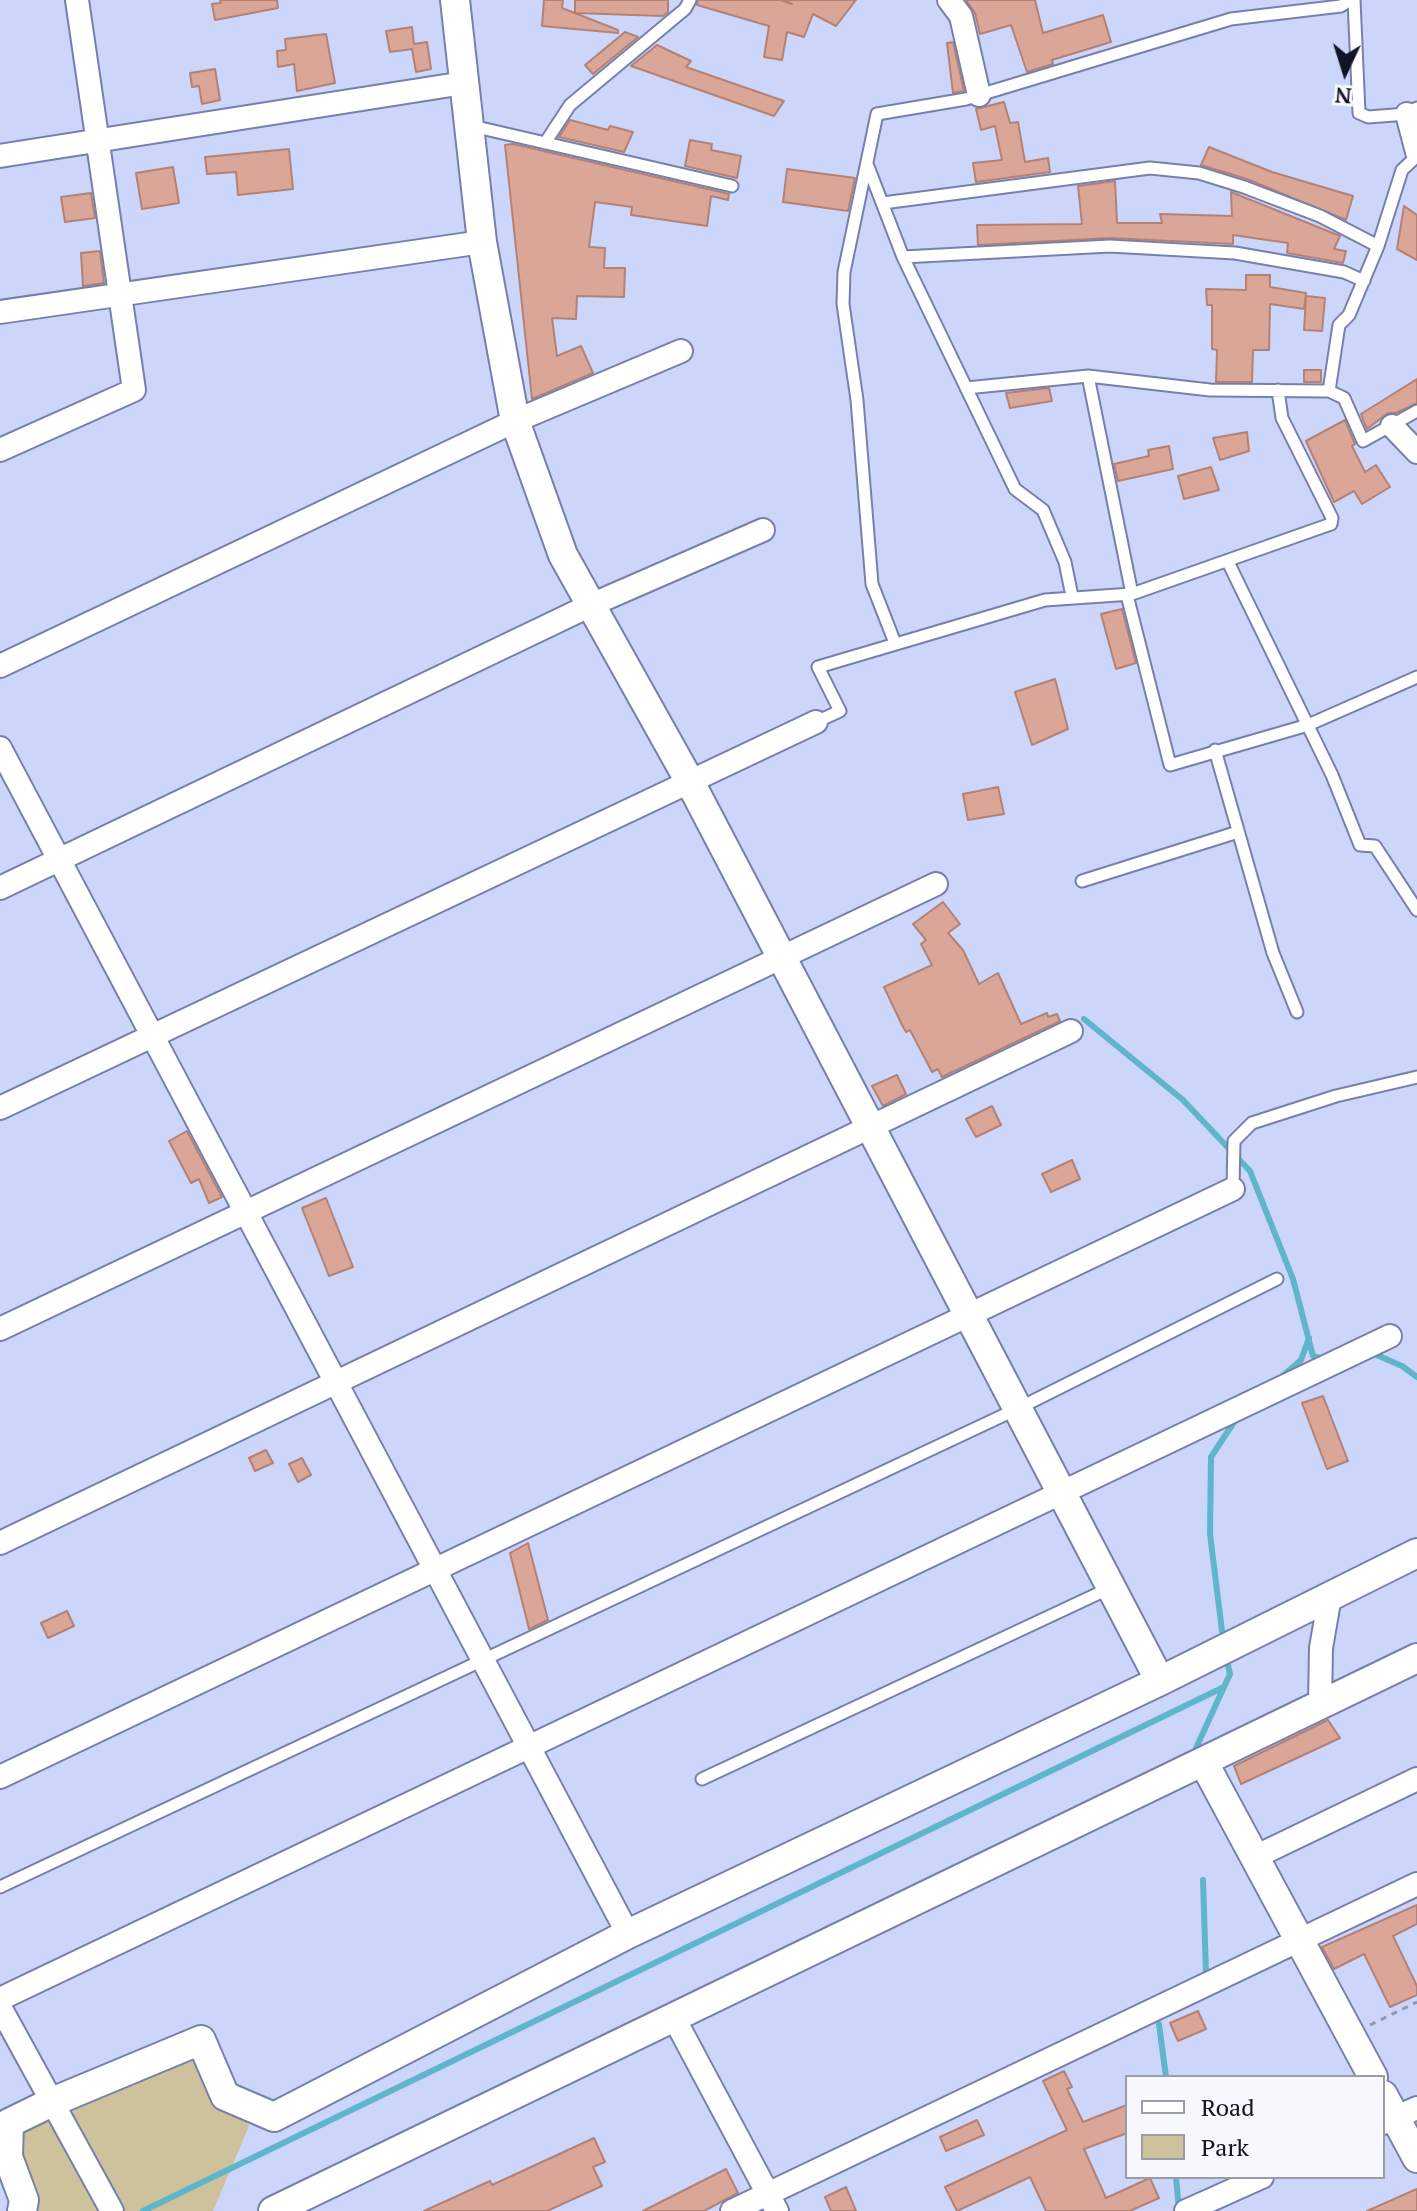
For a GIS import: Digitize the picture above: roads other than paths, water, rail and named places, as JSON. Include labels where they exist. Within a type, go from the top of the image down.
[{"type":"street","points":[[0,450],[134,390],[95,141],[77,0]]},
{"type":"street","points":[[455,0],[482,242],[515,421],[563,555],[690,782],[971,1314],[1160,1681]]},
{"type":"street","points":[[949,0],[961,16],[979,95]]},
{"type":"street","points":[[0,156],[464,83]]},
{"type":"street","points":[[1412,111],[1417,154]]},
{"type":"street","points":[[0,312],[482,242]]},
{"type":"street","points":[[0,666],[515,421],[681,351]]},
{"type":"street","points":[[1392,426],[1417,452]]},
{"type":"street","points":[[0,888],[591,605],[763,530]]},
{"type":"street","points":[[0,1108],[816,722]]},
{"type":"street","points":[[0,748],[628,1934]]},
{"type":"street","points":[[0,1329],[936,884]]},
{"type":"street","points":[[0,1543],[1071,1031]]},
{"type":"street","points":[[0,1777],[1233,1189]]},
{"type":"street","points":[[0,1999],[1390,1336]]},
{"type":"street","points":[[22,2211],[24,2200],[8,2157],[9,2123],[52,2102],[201,2040],[225,2096],[274,2117],[628,1934],[1160,1681],[1417,1553]]},
{"type":"street","points":[[1320,1706],[1321,1648],[1330,1596]]},
{"type":"street","points":[[273,2211],[1417,1658]]},
{"type":"street","points":[[1204,1763],[1372,2075]]},
{"type":"street","points":[[1255,1857],[1417,1779]]},
{"type":"street","points":[[732,2211],[772,2202],[1417,1884]]},
{"type":"street","points":[[0,2007],[112,2211]]},
{"type":"street","points":[[674,2018],[772,2202]]},
{"type":"street","points":[[1395,2111],[1417,2158]]},
{"type":"street","points":[[1186,2211],[1258,2179]]},
{"type":"lane","points":[[545,143],[570,105],[685,9],[690,0]]},
{"type":"lane","points":[[895,643],[872,584],[857,400],[843,304],[844,272],[877,114],[979,95],[1231,19],[1306,5],[1341,6],[1352,0],[1359,113],[1368,117],[1412,111]]},
{"type":"lane","points":[[469,125],[732,186]]},
{"type":"lane","points":[[1329,391],[1339,325],[1349,315],[1364,281],[1402,170],[1417,154]]},
{"type":"lane","points":[[867,163],[903,257],[1015,489],[1043,510],[1065,562],[1072,596]]},
{"type":"lane","points":[[883,203],[1077,176],[1162,169],[1199,173],[1244,187],[1320,216],[1378,246]]},
{"type":"lane","points":[[903,257],[1110,246],[1235,253],[1344,272],[1364,281]]},
{"type":"lane","points":[[966,388],[1088,376],[1210,390],[1329,391],[1344,398],[1363,441],[1417,411]]},
{"type":"lane","points":[[1088,376],[1130,594],[1170,765],[1308,725],[1417,677]]},
{"type":"lane","points":[[816,722],[840,711],[818,667],[1045,600],[1130,594],[1331,524],[1332,518],[1282,418],[1278,390]]},
{"type":"lane","points":[[1228,562],[1308,725],[1360,845],[1375,846],[1417,910]]},
{"type":"lane","points":[[1215,750],[1273,953],[1297,1012]]},
{"type":"lane","points":[[1082,881],[1238,832]]},
{"type":"lane","points":[[1233,1189],[1234,1141],[1252,1123],[1336,1096],[1417,1077]]},
{"type":"lane","points":[[0,1887],[1019,1408],[1277,1279]]},
{"type":"lane","points":[[702,1779],[1111,1587]]},
{"type":"waterway","points":[[1084,1019],[1183,1100],[1250,1171],[1293,1279],[1313,1356],[1324,1359]]},
{"type":"waterway","points":[[1279,1379],[1301,1360],[1309,1338]]},
{"type":"waterway","points":[[1372,1353],[1402,1366],[1417,1377]]},
{"type":"waterway","points":[[1222,1631],[1210,1534],[1211,1457],[1238,1416]]},
{"type":"waterway","points":[[1196,1748],[1230,1674],[1228,1665]]},
{"type":"waterway","points":[[143,2211],[1224,1687]]},
{"type":"waterway","points":[[1200,1977],[1206,1974],[1203,1880]]},
{"type":"waterway","points":[[1159,2024],[1166,2075]]},
{"type":"waterway","points":[[1176,2179],[1179,2209]]}]
